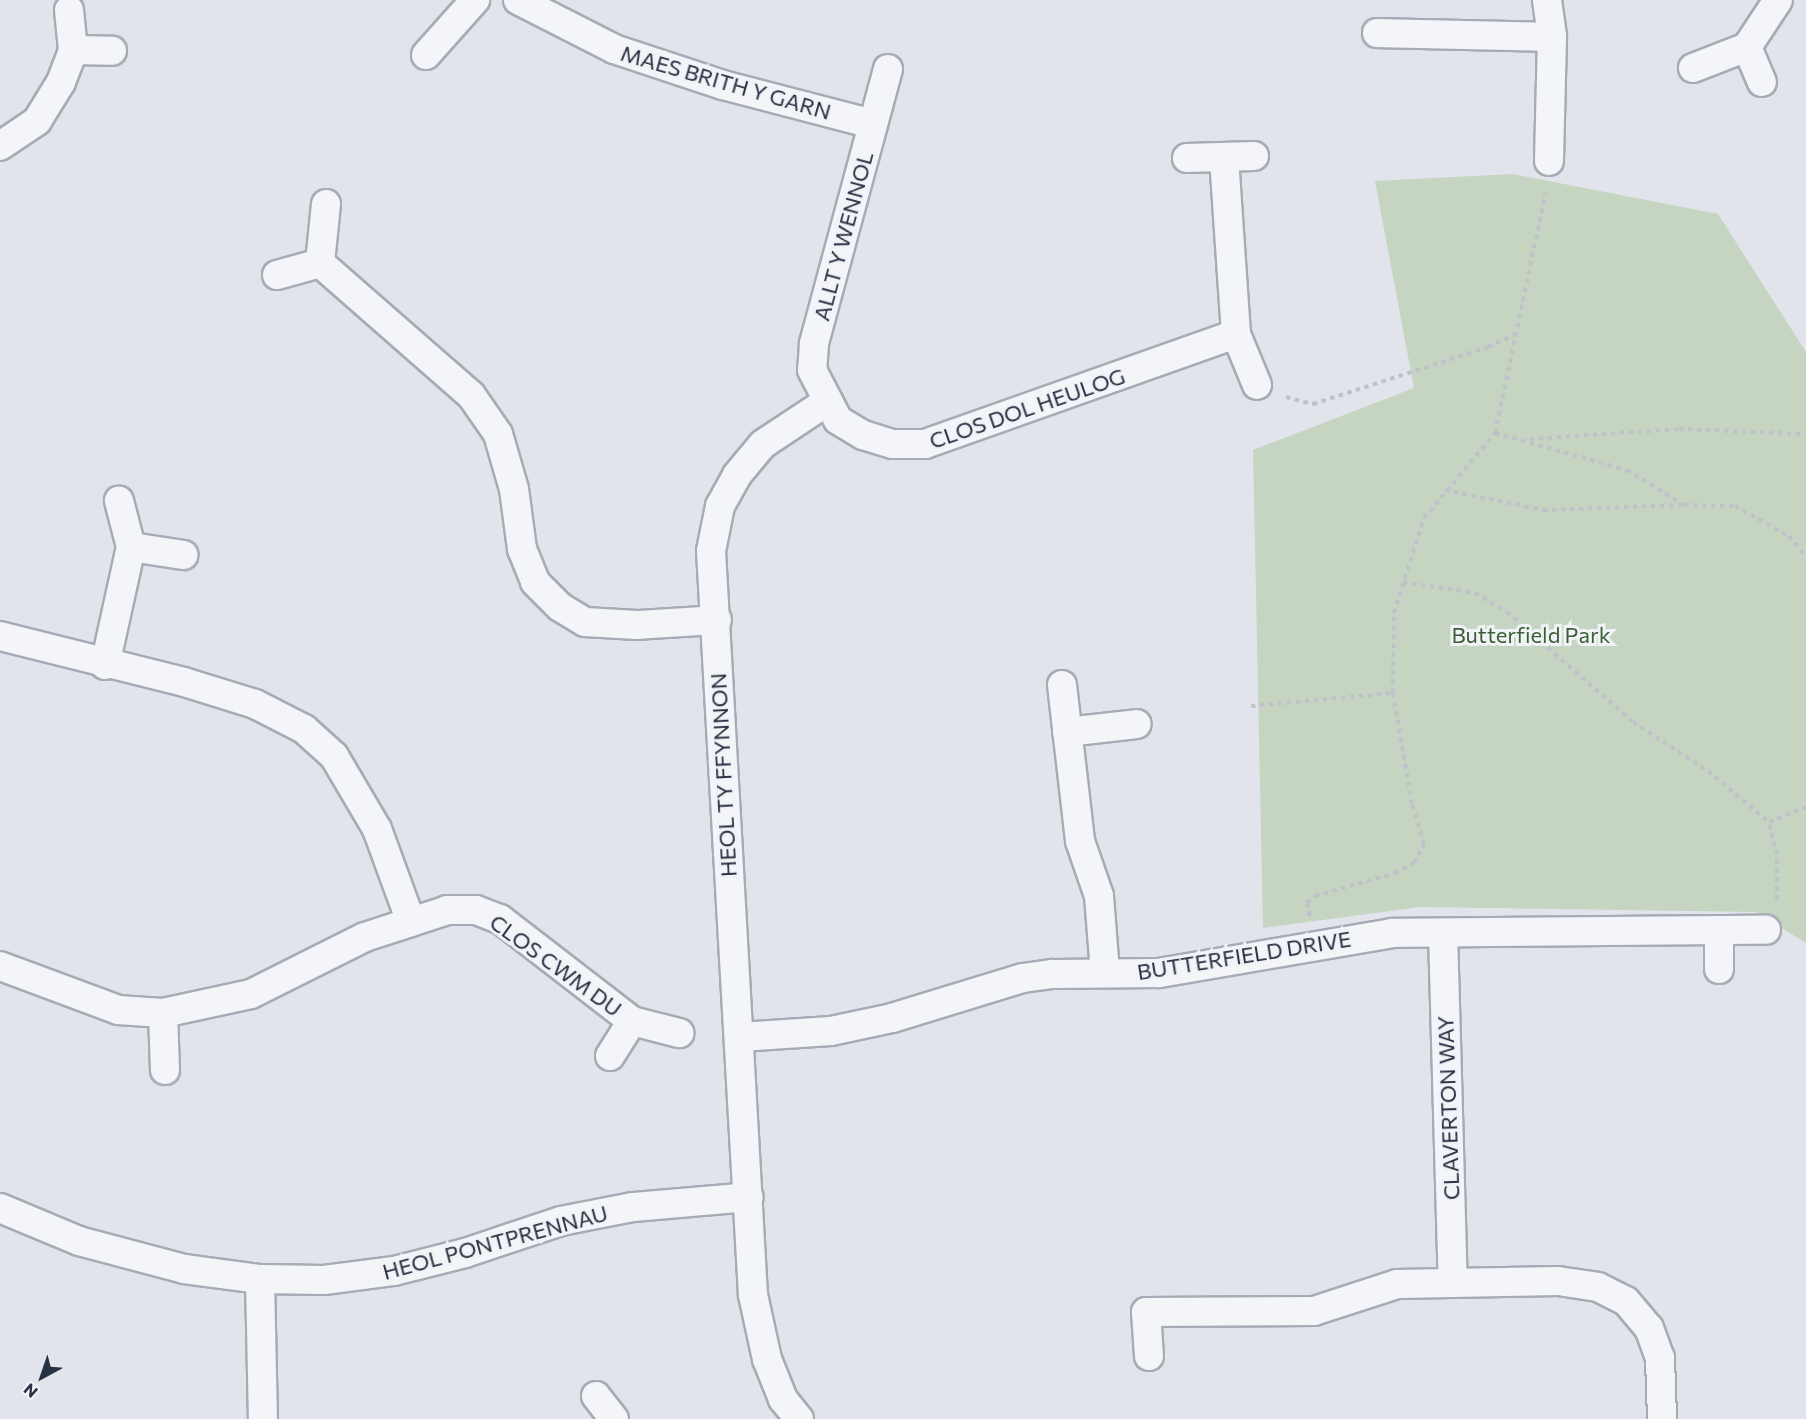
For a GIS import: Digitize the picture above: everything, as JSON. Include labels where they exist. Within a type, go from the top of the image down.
[{"type":"street","points":[[426,55],[475,0]]},
{"type":"street","name":"MAES BRITH Y GARN","points":[[518,0],[614,49],[723,85],[873,124]]},
{"type":"street","points":[[1547,0],[1552,37],[1549,161]]},
{"type":"street","points":[[1694,68],[1747,47],[1778,0]]},
{"type":"street","points":[[0,146],[37,121],[61,82],[72,50],[69,10]]},
{"type":"street","points":[[1377,33],[1552,37]]},
{"type":"street","points":[[1747,47],[1762,82]]},
{"type":"street","points":[[72,50],[112,51]]},
{"type":"street","name":"ALLT Y WENNOL","points":[[828,401],[812,370],[814,344],[888,69]]},
{"type":"street","points":[[1187,158],[1254,156]]},
{"type":"street","points":[[1224,157],[1236,334],[1257,385]]},
{"type":"street","points":[[320,263],[326,204]]},
{"type":"street","points":[[277,275],[320,263]]},
{"type":"street","points":[[320,263],[471,395],[498,434],[514,489],[522,549],[535,582],[560,607],[585,622],[637,625],[717,620]]},
{"type":"street","name":"CLOS DOL HEULOG","points":[[828,401],[838,420],[863,435],[893,444],[925,444],[1236,334]]},
{"type":"street","name":"HEOL TY FFYNNON","points":[[799,1419],[783,1399],[767,1359],[753,1295],[740,1037],[727,868],[717,620],[711,551],[720,506],[737,476],[764,444],[828,401]]},
{"type":"street","points":[[105,665],[131,547],[119,501]]},
{"type":"street","points":[[131,547],[183,555]]},
{"type":"street","points":[[0,636],[105,665],[184,682],[245,701],[304,729],[334,756],[376,829],[411,922]]},
{"type":"street","points":[[1062,685],[1080,841],[1099,896],[1105,973]]},
{"type":"street","points":[[1067,732],[1137,724]]},
{"type":"street","name":"CLOS CWM DU","points":[[0,966],[118,1010],[163,1013],[251,994],[365,937],[447,910],[476,910],[500,919],[632,1021],[679,1033]]},
{"type":"street","points":[[1719,930],[1719,969]]},
{"type":"street","name":"BUTTERFIELD DRIVE","points":[[740,1037],[831,1031],[892,1018],[1023,978],[1105,973],[1159,973],[1315,944],[1392,933],[1766,930]]},
{"type":"street","name":"CLAVERTON WAY","points":[[1443,933],[1453,1283]]},
{"type":"street","points":[[163,1013],[165,1070]]},
{"type":"street","name":"CLOS CWM DU","points":[[610,1056],[632,1021]]},
{"type":"street","name":"HEOL PONTPRENNAU","points":[[0,1208],[79,1241],[184,1269],[260,1279],[324,1280],[394,1271],[465,1253],[561,1221],[633,1207],[749,1197]]},
{"type":"street","points":[[260,1279],[263,1419]]},
{"type":"street","points":[[1149,1356],[1146,1312],[1314,1311],[1397,1284],[1558,1281],[1598,1287],[1626,1300],[1649,1328],[1660,1358],[1662,1419]]},
{"type":"street","points":[[596,1396],[614,1419]]},
{"type":"path","points":[[1315,944],[1307,903],[1315,896],[1395,873],[1414,863],[1424,844],[1412,804],[1393,693],[1394,613],[1424,518],[1444,490],[1495,433],[1549,179],[1549,161]]},
{"type":"path","points":[[1257,385],[1313,404],[1477,351],[1515,335]]},
{"type":"path","points":[[1526,440],[1679,429],[1806,434]]},
{"type":"path","points":[[1495,433],[1628,470],[1684,505]]},
{"type":"path","points":[[1444,490],[1543,510],[1684,505],[1735,506],[1789,536],[1806,557]]},
{"type":"path","points":[[1403,582],[1475,593],[1507,612],[1633,722],[1708,771],[1769,822],[1777,855],[1776,909],[1766,930]]},
{"type":"path","points":[[1251,706],[1393,693]]},
{"type":"path","points":[[1769,822],[1806,807]]},
{"type":"green space","name":"Butterfield Park","points":[[1513,174],[1718,214],[1806,352],[1806,943],[1756,912],[1420,907],[1263,928],[1253,450],[1414,388],[1375,181]]}]
